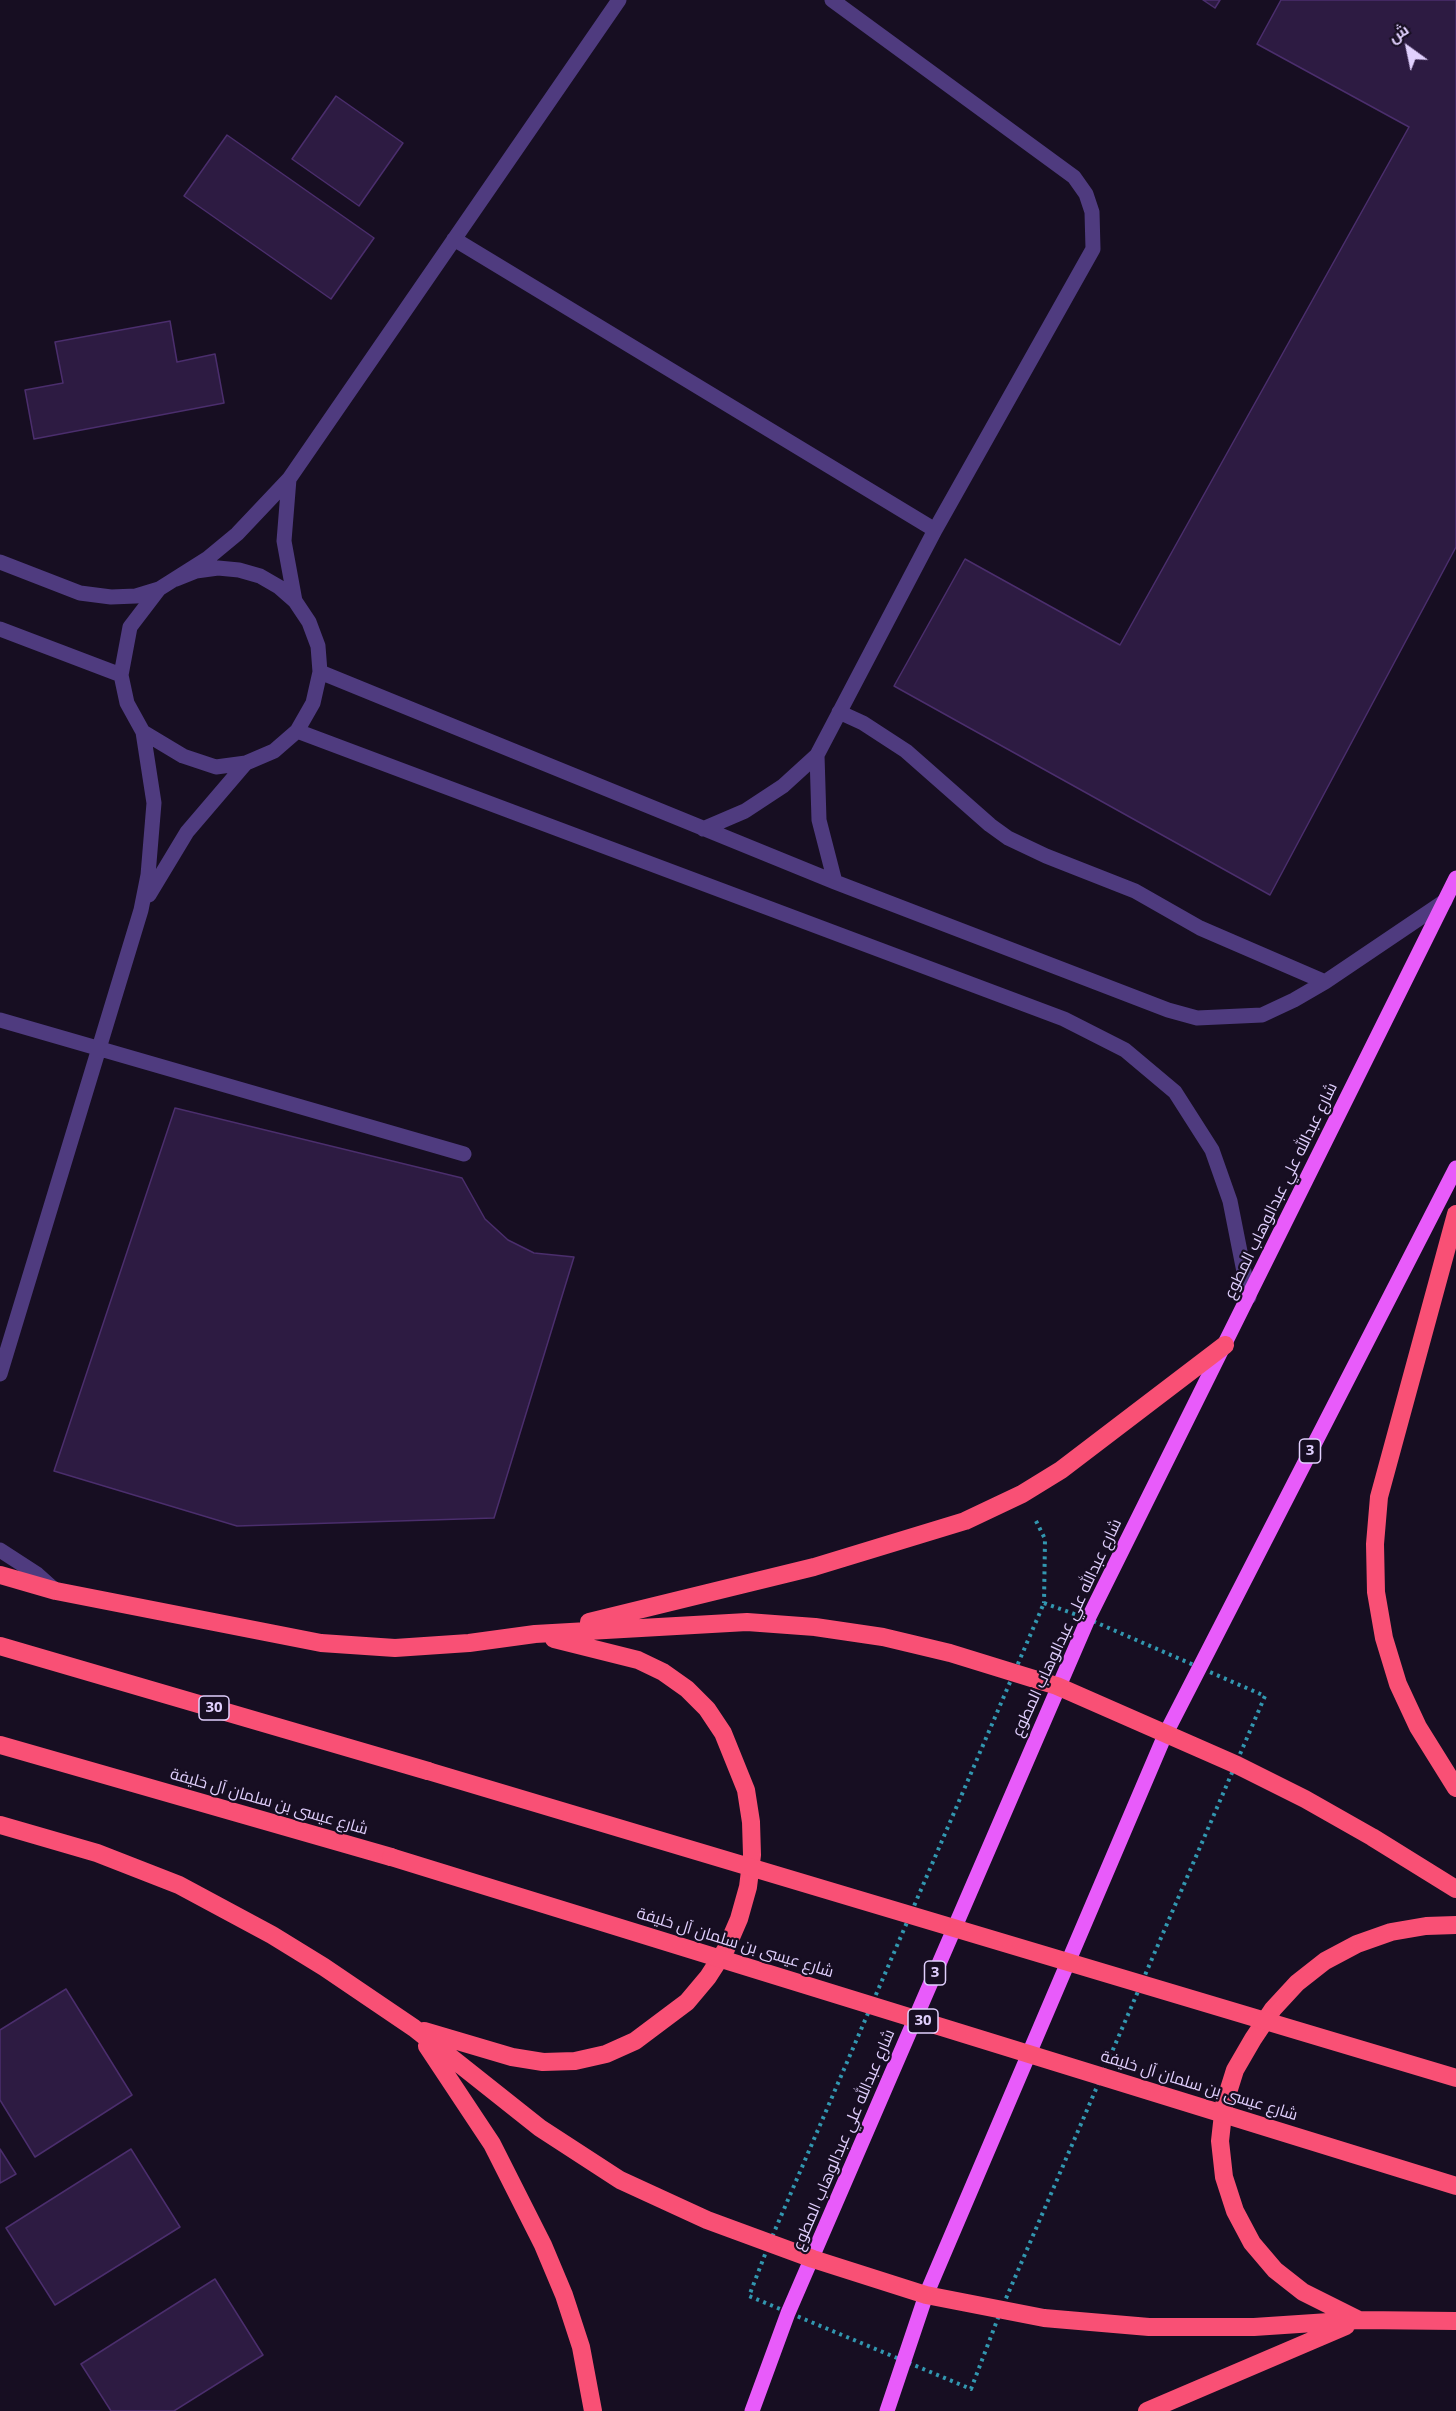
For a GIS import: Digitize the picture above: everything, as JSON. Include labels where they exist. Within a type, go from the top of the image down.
[{"type":"highway","points":[[1456,1214],[1379,1497],[1375,1544],[1378,1604],[1384,1638],[1398,1684],[1418,1727],[1456,1788]]},
{"type":"highway","points":[[535,1634],[722,1592],[814,1567],[965,1521],[1022,1494],[1104,1439],[1225,1345]]},
{"type":"highway","points":[[0,1575],[56,1591],[321,1643],[395,1648],[469,1643],[535,1634],[747,1622],[883,1638],[950,1653],[1057,1686],[1237,1765],[1372,1837],[1456,1889]]},
{"type":"highway","points":[[414,2028],[512,2057],[543,2062],[575,2061],[606,2054],[635,2041],[687,2002],[714,1968],[739,1919],[748,1887],[752,1855],[748,1800],[735,1758],[707,1709],[671,1678],[638,1660],[535,1634]]},
{"type":"highway","name":"30","points":[[0,1646],[428,1771],[1456,2078]]},
{"type":"highway","name":"شارع عيسى بن سلمان آل خليفة","points":[[0,1745],[391,1857],[1456,2186]]},
{"type":"highway","points":[[0,1825],[97,1853],[179,1885],[280,1940],[414,2028],[540,2128],[620,2180],[707,2220],[813,2259],[926,2295],[1044,2318],[1149,2327],[1254,2327],[1359,2320],[1456,2321]]},
{"type":"highway","points":[[1359,2320],[1303,2292],[1275,2270],[1252,2243],[1235,2211],[1224,2177],[1220,2140],[1224,2105],[1235,2070],[1252,2039],[1273,2009],[1297,1983],[1325,1961],[1357,1944],[1391,1932],[1426,1926],[1456,1925]]},
{"type":"highway","points":[[414,2028],[492,2144],[543,2245],[564,2295],[581,2347],[593,2411]]},
{"type":"highway","points":[[1147,2411],[1359,2320]]},
{"type":"main road","name":"شارع عبدالله علي عبدالوهاب المطوع","points":[[752,2411],[788,2313],[1057,1686],[1088,1619],[1456,878]]},
{"type":"main road","name":"3","points":[[887,2411],[926,2295],[1165,1735],[1456,1168]]},
{"type":"street","points":[[0,562],[80,593],[111,597],[136,596],[159,589],[176,579],[237,534],[289,479],[619,0]]},
{"type":"street","points":[[703,830],[745,811],[774,792],[817,755],[935,530],[1093,249],[1092,212],[1086,194],[1074,177],[832,0]]},
{"type":"street","points":[[454,238],[935,530]]},
{"type":"street","points":[[289,479],[284,541],[295,601]]},
{"type":"street","points":[[143,732],[183,756],[216,767],[246,763],[274,751],[297,731],[313,703],[320,672],[318,646],[309,622],[295,601],[279,587],[260,576],[239,570],[218,568],[196,571],[176,579]]},
{"type":"street","points":[[0,1374],[97,1047],[141,910],[148,875],[154,803],[151,767],[143,732],[127,703],[121,675],[130,627],[159,589]]},
{"type":"street","points":[[0,629],[121,675]]},
{"type":"street","points":[[320,672],[703,830],[1168,1010],[1197,1018],[1262,1015],[1325,982],[1445,901]]},
{"type":"street","points":[[839,712],[863,723],[906,751],[1008,838],[1046,856],[1136,891],[1200,928],[1325,982]]},
{"type":"street","points":[[297,731],[1064,1019],[1125,1050],[1175,1092],[1212,1150],[1230,1201],[1249,1297]]},
{"type":"street","points":[[817,755],[819,820],[835,882]]},
{"type":"street","points":[[141,910],[187,832],[246,763]]},
{"type":"street","points":[[0,1020],[464,1154]]},
{"type":"street","points":[[0,1550],[36,1574],[56,1591]]},
{"type":"path","points":[[1022,1494],[1045,1539],[1044,1603],[1016,1673],[769,2244],[749,2296],[904,2363],[971,2389],[1001,2310],[1265,1696],[1088,1619],[1044,1603]]},
{"type":"building","points":[[1203,0],[1220,0],[1215,8]]},
{"type":"building","points":[[1281,0],[1456,0],[1456,547],[1270,895],[894,686],[965,559],[1120,645],[1409,127],[1257,44]]},
{"type":"building","points":[[336,96],[403,143],[359,206],[292,159]]},
{"type":"building","points":[[227,135],[374,238],[331,299],[184,196]]},
{"type":"building","points":[[170,321],[177,362],[215,354],[224,403],[34,439],[25,390],[63,383],[55,342]]},
{"type":"building","points":[[175,1108],[462,1178],[485,1219],[508,1240],[534,1253],[574,1257],[494,1518],[237,1526],[54,1471]]},
{"type":"building","points":[[66,1989],[132,2095],[35,2157],[0,2100],[0,2030]]},
{"type":"building","points":[[0,2149],[16,2174],[0,2183]]},
{"type":"building","points":[[131,2149],[180,2227],[55,2305],[6,2228]]},
{"type":"building","points":[[215,2279],[263,2355],[174,2411],[111,2411],[81,2364]]}]
